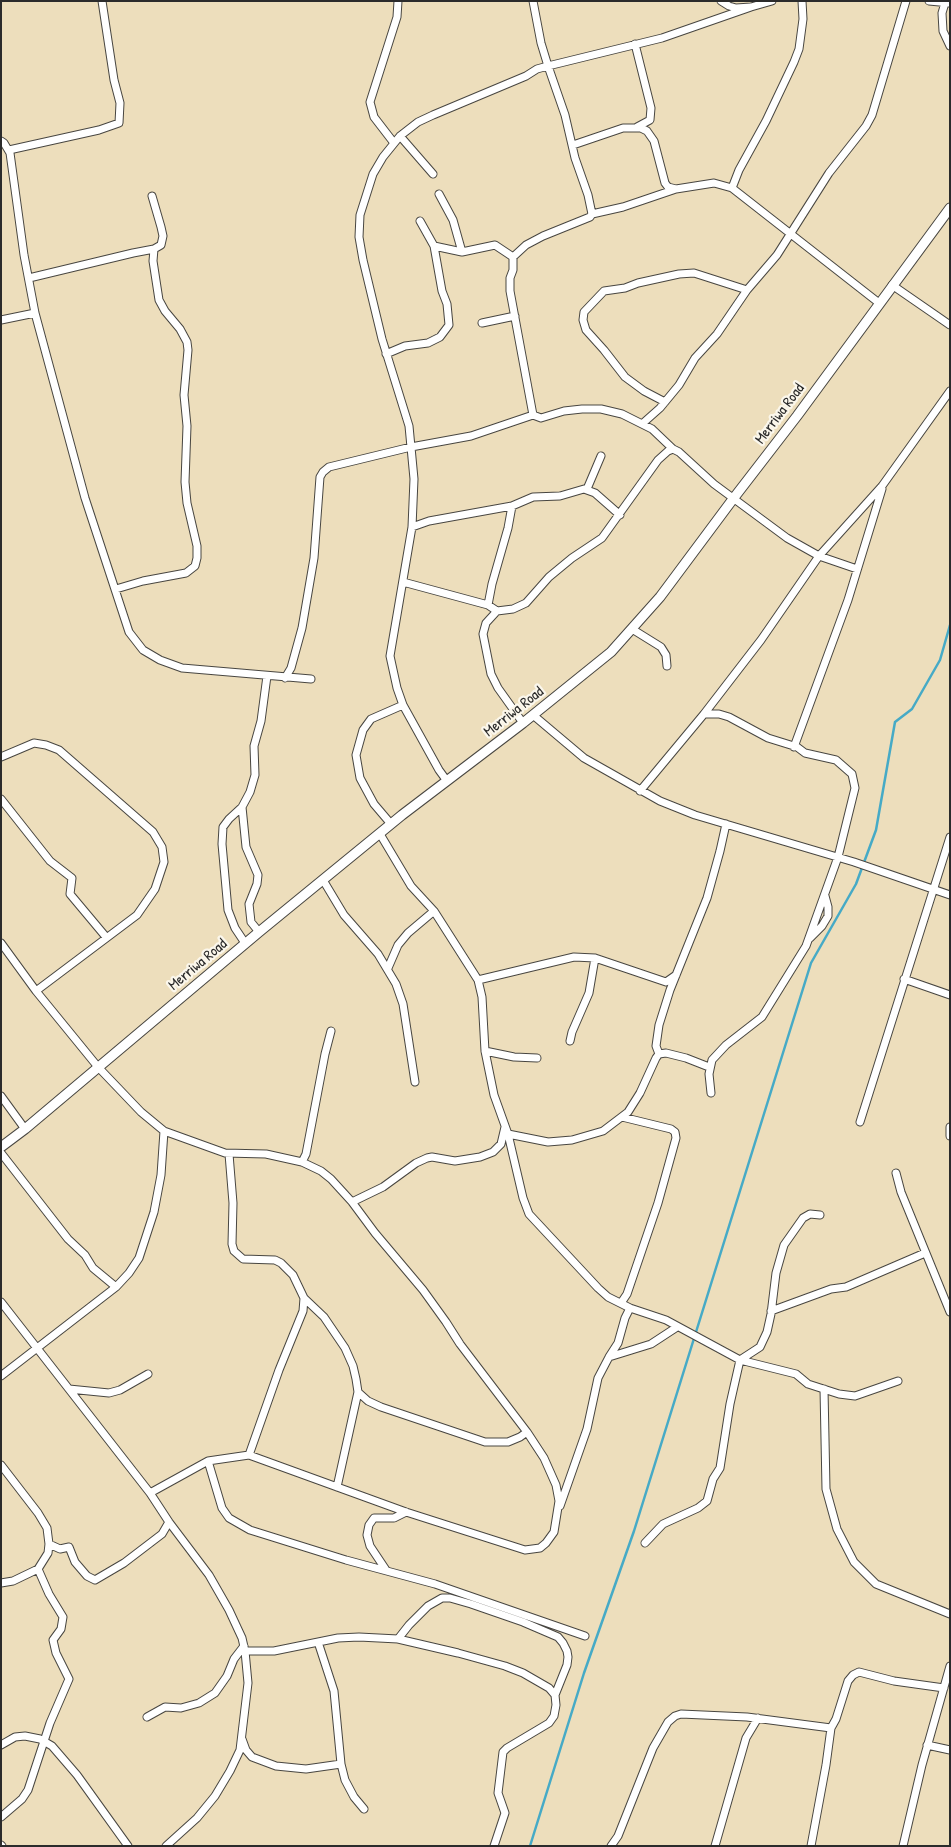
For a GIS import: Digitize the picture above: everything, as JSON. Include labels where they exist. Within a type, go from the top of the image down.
[{"type":"street","points":[[9,150],[99,130],[119,122],[120,103],[114,80],[102,1]]},
{"type":"street","points":[[394,143],[374,117],[370,102],[397,16],[398,1]]},
{"type":"street","points":[[533,1],[541,43],[565,115],[592,214]]},
{"type":"street","points":[[722,1],[731,7],[751,7]]},
{"type":"street","points":[[447,781],[434,762],[403,705],[390,656],[412,527],[414,479],[409,426],[386,354],[359,237],[360,215],[373,174],[383,156],[400,136],[418,122],[526,76],[537,69],[662,38],[772,1]]},
{"type":"street","points":[[732,188],[739,170],[794,62],[803,19],[802,1]]},
{"type":"street","points":[[642,424],[665,402],[679,385],[695,358],[717,334],[747,290],[776,254],[830,173],[866,126],[872,115],[906,1]]},
{"type":"street","points":[[929,1],[947,3],[942,20],[943,31],[950,46]]},
{"type":"street","points":[[572,145],[624,128],[637,127],[650,120],[651,108],[635,44]]},
{"type":"street","points":[[637,127],[645,130],[652,136],[665,184],[676,189]]},
{"type":"street","points":[[400,136],[433,174]]},
{"type":"street","points":[[1,141],[9,150],[35,314],[85,498],[129,632],[143,650],[160,660],[182,668],[312,679]]},
{"type":"street","points":[[533,415],[510,290],[513,257],[526,245],[590,217],[592,214],[623,207],[676,189],[714,183],[732,188],[880,303]]},
{"type":"street","points":[[439,194],[453,220],[462,252]]},
{"type":"street","points":[[29,278],[132,252],[154,249],[161,245],[163,236],[152,196]]},
{"type":"street","name":"Merriwa Road","points":[[1,1147],[391,824],[523,723],[610,652],[660,597],[797,416],[950,208]]},
{"type":"street","points":[[386,354],[405,346],[428,344],[440,337],[449,325],[434,246],[420,221]]},
{"type":"street","points":[[434,246],[462,252],[495,245],[513,257]]},
{"type":"street","points":[[116,589],[144,581],[186,573],[195,566],[197,558],[197,546],[187,503],[186,482],[184,395],[187,342],[159,300],[153,261],[154,249]]},
{"type":"street","points":[[665,402],[644,391],[624,376],[586,330],[583,320],[584,312],[604,291],[625,288],[638,283],[679,274],[694,273],[747,290]]},
{"type":"street","points":[[892,285],[950,325]]},
{"type":"street","points":[[1,320],[35,314]]},
{"type":"street","points":[[482,324],[515,316]]},
{"type":"street","points":[[640,791],[704,714],[761,640],[819,556],[882,486],[950,391]]},
{"type":"street","points":[[285,678],[291,668],[299,642],[306,607],[314,558],[320,477],[323,472],[329,467],[411,447],[471,436],[533,415],[541,418],[564,411],[600,409],[622,414],[652,429],[733,499],[787,538],[819,556],[857,570]]},
{"type":"street","points":[[523,723],[494,680],[483,634],[485,626],[497,611],[526,603],[572,558],[602,538],[658,460],[673,449]]},
{"type":"street","points":[[587,489],[601,456]]},
{"type":"street","points":[[794,747],[837,632],[882,486]]},
{"type":"street","points":[[412,527],[443,518],[512,506],[533,496],[560,496],[587,489],[595,493],[620,515]]},
{"type":"street","points":[[488,605],[512,506]]},
{"type":"street","points":[[403,582],[488,605],[497,611]]},
{"type":"street","points":[[632,629],[661,647],[666,655],[667,666]]},
{"type":"street","points":[[245,943],[235,928],[228,910],[222,834],[223,827],[229,818],[242,807],[250,792],[254,775],[254,746],[261,721],[267,676]]},
{"type":"street","points":[[391,824],[374,804],[360,778],[356,756],[363,730],[371,720],[403,705]]},
{"type":"street","points":[[704,714],[718,714],[730,717],[768,738],[808,754],[836,760],[853,777],[854,792],[838,857],[824,896],[828,907],[828,916],[822,926],[810,938],[801,956],[762,1017],[714,1056],[710,1067],[711,1094]]},
{"type":"street","points":[[533,715],[584,758],[640,791],[682,810],[854,862],[950,895]]},
{"type":"street","points":[[1,757],[34,743],[59,750],[153,832],[162,847],[164,862],[152,894],[137,915],[36,990]]},
{"type":"street","points":[[1,799],[50,861],[72,878],[70,894],[106,937]]},
{"type":"street","points":[[242,807],[246,847],[258,875],[257,884],[249,904],[251,922],[259,932]]},
{"type":"street","points":[[659,1054],[656,1046],[657,1035],[670,990],[707,898],[726,824]]},
{"type":"street","points":[[380,834],[411,886],[434,911],[478,980],[482,997],[485,1051],[494,1095],[508,1134],[523,1198],[529,1214],[598,1288],[608,1297],[630,1308],[666,1320],[740,1360],[796,1374],[808,1384],[839,1394],[855,1396],[898,1381]]},
{"type":"street","points":[[860,1122],[950,837]]},
{"type":"street","points":[[323,880],[344,916],[365,938],[388,968],[396,984],[403,1004],[415,1082]]},
{"type":"street","points":[[388,968],[398,945],[408,933],[434,911]]},
{"type":"street","points":[[1,943],[98,1067],[141,1112],[164,1131],[229,1154],[266,1154],[302,1162],[326,1175],[352,1202],[375,1233],[423,1290],[460,1344],[527,1432],[544,1458],[556,1485],[559,1510]]},
{"type":"street","points":[[478,980],[574,957],[594,958],[634,970],[658,981],[666,982],[676,975]]},
{"type":"street","points":[[570,1041],[589,993],[594,958]]},
{"type":"street","points":[[904,979],[950,995]]},
{"type":"street","points":[[302,1162],[306,1154],[331,1031]]},
{"type":"street","points":[[485,1051],[514,1058],[537,1058]]},
{"type":"street","points":[[508,1134],[548,1142],[572,1140],[603,1131],[622,1117],[634,1103],[659,1054],[666,1053],[686,1058],[710,1067]]},
{"type":"street","points":[[1,1096],[25,1129]]},
{"type":"street","points":[[621,1303],[627,1294],[658,1203],[676,1138],[675,1132],[671,1129],[622,1117]]},
{"type":"street","points":[[352,1202],[383,1187],[416,1163],[427,1158],[432,1157],[455,1161],[480,1157],[493,1152],[501,1144],[505,1126]]},
{"type":"street","points":[[950,1127],[950,1136]]},
{"type":"street","points":[[1,1376],[116,1288],[139,1258],[154,1212],[161,1175],[164,1131]]},
{"type":"street","points":[[1,1153],[68,1239],[85,1255],[93,1268],[116,1288]]},
{"type":"street","points":[[229,1154],[233,1203],[232,1244],[234,1250],[243,1259],[275,1260],[281,1263],[293,1275],[304,1298],[324,1317],[345,1348],[353,1366],[358,1392],[337,1487]]},
{"type":"street","points":[[896,1173],[901,1192],[925,1254],[950,1311]]},
{"type":"street","points":[[645,1543],[663,1524],[698,1508],[707,1500],[713,1479],[720,1468],[730,1404],[740,1360],[760,1347],[767,1332],[776,1273],[784,1245],[803,1218],[810,1214],[820,1215]]},
{"type":"street","points":[[771,1311],[831,1289],[846,1287],[925,1254]]},
{"type":"street","points":[[249,1455],[279,1370],[303,1310],[304,1298]]},
{"type":"street","points":[[1,1302],[150,1493],[169,1522],[210,1575],[237,1626],[244,1649],[248,1682],[240,1750],[215,1796],[197,1818],[166,1846]]},
{"type":"street","points":[[150,1493],[208,1461],[249,1455],[495,1542],[525,1550],[540,1548],[554,1532],[559,1510],[587,1429],[597,1382],[609,1357],[618,1344],[625,1318],[630,1308]]},
{"type":"street","points":[[609,1357],[651,1344],[677,1327]]},
{"type":"street","points":[[69,1389],[109,1393],[120,1390],[148,1374]]},
{"type":"street","points":[[824,1389],[826,1490],[837,1530],[854,1562],[876,1584],[950,1614]]},
{"type":"street","points":[[358,1392],[368,1401],[381,1407],[486,1442],[508,1442],[527,1432]]},
{"type":"street","points":[[208,1461],[222,1508],[229,1518],[250,1530],[346,1560],[435,1584],[584,1636]]},
{"type":"street","points":[[1,1465],[38,1513],[47,1528],[50,1544],[46,1558],[38,1569],[13,1581],[1,1583]]},
{"type":"street","points":[[386,1570],[368,1538],[368,1525],[374,1518],[394,1518],[406,1512]]},
{"type":"street","points":[[50,1544],[60,1549],[69,1547],[75,1562],[87,1576],[95,1580],[124,1563],[162,1534],[169,1522]]},
{"type":"street","points":[[1,1817],[22,1799],[28,1790],[50,1723],[69,1679],[52,1640],[61,1629],[63,1617],[49,1594],[38,1569]]},
{"type":"street","points":[[398,1639],[428,1606],[442,1598],[450,1598],[545,1630],[563,1642],[568,1657],[567,1665],[554,1695]]},
{"type":"street","points":[[147,1717],[164,1707],[181,1708],[199,1703],[216,1693],[227,1676],[234,1658],[244,1649],[274,1651],[338,1638],[398,1639],[458,1653],[523,1672],[549,1688],[554,1695],[556,1705],[554,1716],[549,1723],[506,1748],[503,1752],[498,1793],[505,1813],[494,1846]]},
{"type":"street","points":[[318,1642],[334,1691],[342,1764],[349,1791],[364,1809]]},
{"type":"street","points":[[903,1846],[927,1745],[950,1666]]},
{"type":"street","points":[[811,1846],[831,1728],[836,1719],[848,1681],[859,1672],[894,1681],[944,1688]]},
{"type":"street","points":[[611,1846],[618,1836],[653,1748],[668,1722],[675,1716],[681,1714],[758,1718],[831,1728]]},
{"type":"street","points":[[715,1846],[746,1738],[758,1718]]},
{"type":"street","points":[[1,1745],[15,1737],[26,1736],[45,1742],[62,1757],[77,1775],[128,1846]]},
{"type":"street","points":[[242,1738],[246,1750],[252,1757],[276,1766],[306,1770],[342,1764]]},
{"type":"street","points":[[927,1745],[950,1750]]},
{"type":"waterway","points":[[530,1846],[584,1673],[634,1531],[811,963],[856,884],[876,830],[895,722],[912,709],[940,660],[950,625]]}]
